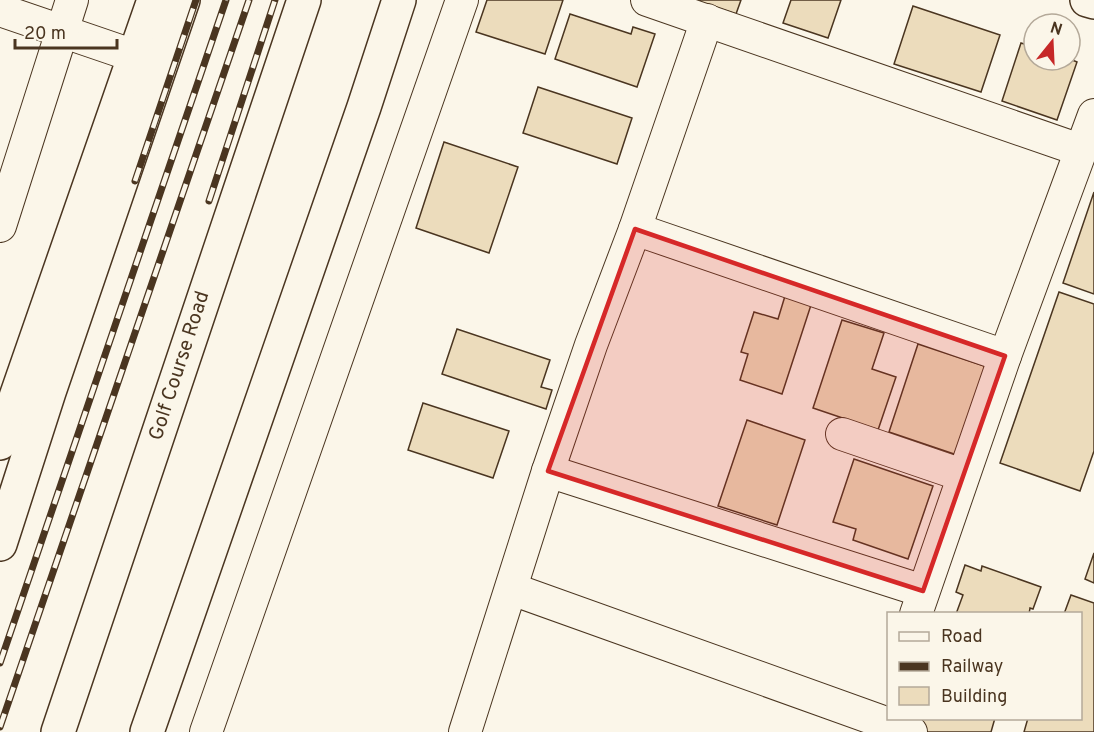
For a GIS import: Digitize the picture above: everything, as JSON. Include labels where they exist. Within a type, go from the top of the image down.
[{"type":"main road","points":[[0,544],[49,392],[148,61],[154,0]]},
{"type":"main road","points":[[0,443],[148,61],[183,0]]},
{"type":"main road","name":"Golf Course Road","points":[[58,732],[304,0]]},
{"type":"main road","points":[[147,732],[399,0]]},
{"type":"main road","points":[[1087,0],[1094,3]]},
{"type":"street","points":[[0,226],[72,0]]},
{"type":"street","points":[[206,732],[462,0]]},
{"type":"street","points":[[647,0],[1080,150]]},
{"type":"street","points":[[0,10],[148,61]]},
{"type":"street","points":[[465,732],[548,471],[591,345],[635,229],[706,20]]},
{"type":"street","points":[[548,471],[919,602],[1005,356],[1094,115]]},
{"type":"street","points":[[635,229],[1005,356]]},
{"type":"street","points":[[842,435],[963,475]]},
{"type":"street","points":[[512,589],[887,716]]},
{"type":"highlighted area","points":[[635,229],[1005,356],[923,591],[548,471]]},
{"type":"building","points":[[487,0],[563,0],[545,54],[476,32]]},
{"type":"building","points":[[700,0],[741,0],[736,14],[700,2]]},
{"type":"building","points":[[791,0],[841,0],[828,38],[783,23]]},
{"type":"building","points":[[913,6],[1000,35],[981,92],[894,64]]},
{"type":"building","points":[[570,14],[631,34],[633,27],[655,34],[637,87],[555,59]]},
{"type":"building","points":[[1021,43],[1022,72],[1074,72],[1057,120],[1002,101]]},
{"type":"building","points":[[538,87],[632,118],[617,164],[523,133]]},
{"type":"building","points":[[444,142],[518,167],[489,253],[416,228]]},
{"type":"building","points":[[1094,192],[1094,294],[1063,283]]},
{"type":"building","points":[[1059,292],[1094,304],[1094,451],[1080,491],[1000,463]]},
{"type":"building","points":[[785,296],[811,305],[782,394],[740,380],[748,354],[741,352],[754,312],[778,319]]},
{"type":"building","points":[[842,320],[884,333],[872,369],[896,377],[878,430],[813,408]]},
{"type":"building","points":[[457,329],[550,360],[541,387],[552,390],[546,409],[442,374]]},
{"type":"building","points":[[918,344],[987,367],[957,455],[889,432]]},
{"type":"building","points":[[423,403],[509,431],[493,478],[408,450]]},
{"type":"building","points":[[747,420],[805,440],[777,525],[718,506]]},
{"type":"building","points":[[854,459],[933,486],[908,559],[853,540],[856,529],[833,522]]},
{"type":"building","points":[[1094,553],[1094,583],[1085,579]]},
{"type":"building","points":[[965,565],[981,571],[982,566],[1041,587],[1033,609],[1030,608],[1029,612],[957,612],[963,595],[956,592]]},
{"type":"building","points":[[1071,595],[1094,603],[1094,732],[1024,732],[1027,720],[1082,720],[1082,612],[1065,612]]},
{"type":"building","points":[[920,720],[994,720],[991,732],[928,732],[917,728]]},
{"type":"railway","points":[[135,181],[196,0]]},
{"type":"railway","points":[[0,663],[226,0]]},
{"type":"railway","points":[[0,727],[249,0]]},
{"type":"railway","points":[[209,201],[275,0]]}]
